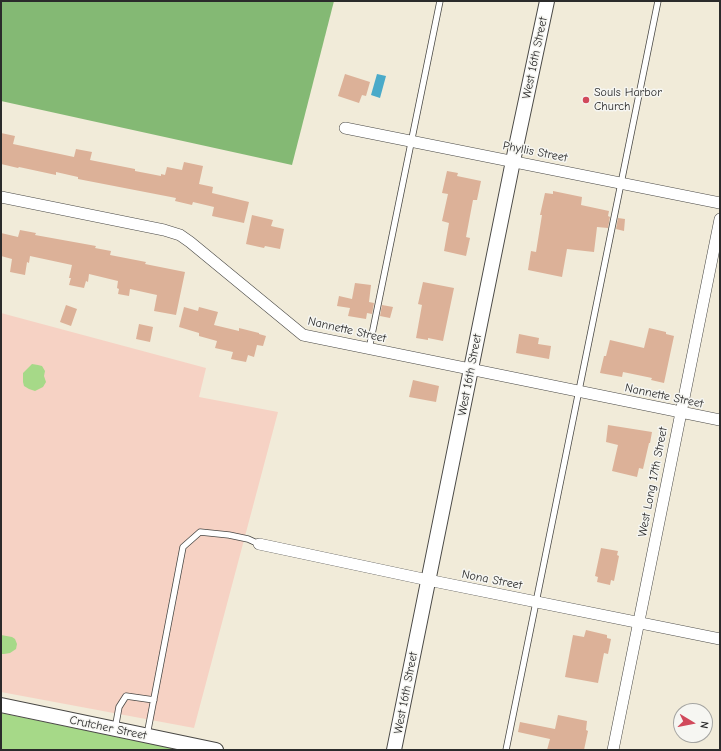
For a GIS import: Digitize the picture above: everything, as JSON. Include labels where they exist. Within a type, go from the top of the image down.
[{"type":"street","name":"West 16th Street","points":[[394,750],[513,161],[547,1]]},
{"type":"street","name":"Phyllis Street","points":[[346,128],[720,203]]},
{"type":"street","name":"Nannette Street","points":[[1,197],[164,230],[180,236],[190,242],[303,335],[720,420]]},
{"type":"street","name":"West Long 17th Street","points":[[612,750],[720,219]]},
{"type":"street","name":"Nona Street","points":[[259,544],[720,639]]},
{"type":"street","name":"Crutcher Street","points":[[1,705],[147,736],[185,747],[216,750]]},
{"type":"lane","points":[[369,349],[440,1]]},
{"type":"lane","points":[[506,750],[658,1]]},
{"type":"lane","points":[[147,736],[183,547],[200,532],[248,538],[259,544]]},
{"type":"lane","points":[[115,729],[119,707],[126,696],[154,700]]},
{"type":"shaded area","points":[[1,313],[206,368],[199,397],[278,412],[194,728],[1,692]]},
{"type":"green space","points":[[1,1],[334,1],[292,165],[1,101]]},
{"type":"green space","points":[[32,364],[42,366],[45,371],[44,376],[46,382],[43,387],[35,391],[24,386],[23,382],[23,373]]},
{"type":"green space","points":[[1,635],[15,639],[17,644],[16,649],[10,653],[1,654]]},
{"type":"green space","points":[[1,713],[171,748],[171,750],[1,750]]},
{"type":"water","points":[[377,74],[386,76],[380,98],[371,95]]},
{"type":"building","points":[[345,74],[370,82],[366,96],[362,95],[359,103],[338,96]]},
{"type":"building","points":[[1,133],[15,136],[13,144],[74,157],[76,149],[92,152],[90,160],[161,176],[161,174],[165,175],[167,167],[182,170],[184,162],[203,166],[199,184],[213,187],[212,193],[249,202],[244,223],[212,216],[214,207],[193,202],[192,205],[175,201],[176,198],[78,179],[78,177],[56,172],[56,175],[1,164]]},
{"type":"building","points":[[447,171],[458,173],[457,176],[481,181],[477,200],[473,200],[466,237],[470,238],[466,256],[444,251],[449,223],[442,221],[448,194],[442,193]]},
{"type":"building","points":[[553,191],[582,197],[581,205],[609,211],[608,216],[610,217],[608,228],[597,227],[594,252],[567,249],[562,277],[528,270],[531,251],[536,252],[542,215],[540,215],[545,193],[553,194]]},
{"type":"building","points":[[252,215],[273,220],[271,226],[284,229],[280,249],[265,246],[264,248],[246,244]]},
{"type":"building","points":[[618,218],[625,219],[624,231],[616,229]]},
{"type":"building","points":[[20,230],[36,233],[35,235],[96,246],[95,248],[111,251],[110,255],[185,272],[176,315],[154,311],[157,295],[130,289],[129,296],[118,294],[118,281],[89,274],[88,282],[86,281],[84,288],[69,285],[72,265],[30,256],[29,263],[27,262],[25,275],[10,272],[12,259],[1,256],[1,233],[18,237]]},
{"type":"building","points":[[423,282],[454,288],[443,341],[428,338],[428,340],[416,338],[422,305],[418,304]]},
{"type":"building","points":[[355,283],[371,285],[369,302],[374,303],[372,314],[367,313],[366,319],[348,316],[350,308],[337,306],[339,296],[352,299]]},
{"type":"building","points":[[66,305],[77,309],[71,326],[60,322]]},
{"type":"building","points":[[382,305],[393,307],[390,318],[380,316]]},
{"type":"building","points":[[184,307],[198,311],[199,307],[218,312],[214,325],[239,331],[239,328],[266,336],[263,346],[257,345],[254,357],[248,355],[246,362],[231,359],[233,352],[215,348],[217,341],[199,336],[199,333],[179,327]]},
{"type":"building","points":[[139,324],[153,327],[150,342],[136,339]]},
{"type":"building","points":[[649,328],[666,332],[666,334],[674,336],[664,383],[651,380],[652,378],[623,372],[622,377],[600,373],[610,340],[644,348]]},
{"type":"building","points":[[519,334],[539,338],[538,344],[551,346],[549,359],[516,353]]},
{"type":"building","points":[[413,380],[439,386],[436,402],[409,397]]},
{"type":"building","points":[[608,425],[652,432],[643,469],[639,468],[637,477],[612,471],[618,445],[606,442]]},
{"type":"building","points":[[601,548],[618,551],[617,555],[619,556],[614,581],[611,580],[610,585],[597,582],[598,577],[595,576]]},
{"type":"building","points":[[586,630],[607,635],[607,638],[611,639],[608,654],[604,653],[598,683],[565,677],[573,635],[584,637]]},
{"type":"building","points":[[558,715],[587,721],[586,730],[588,731],[584,750],[547,750],[550,739],[518,732],[520,722],[555,729]]},
{"type":"place","name":"Souls Harbor Church","points":[[586,100]]}]
